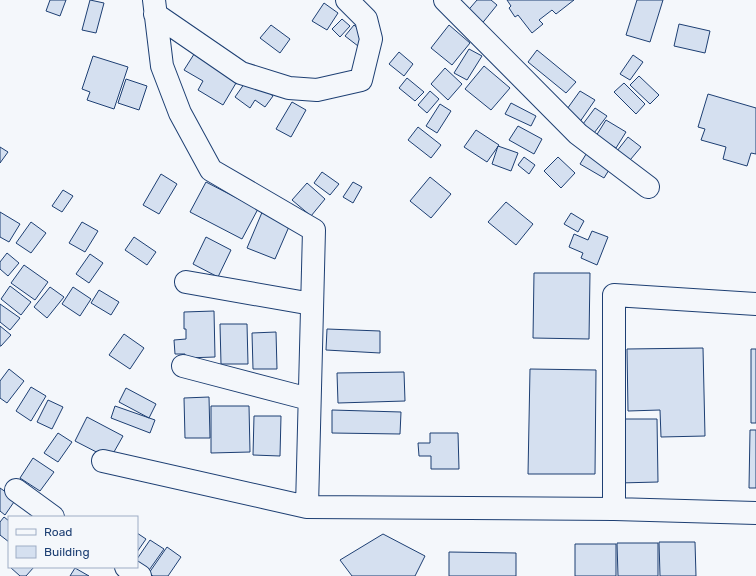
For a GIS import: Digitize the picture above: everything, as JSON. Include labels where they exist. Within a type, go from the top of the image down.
[{"type":"street","points":[[155,7],[241,73],[289,88],[317,90],[361,80],[372,39],[366,19],[347,0]]},
{"type":"street","points":[[445,0],[578,134],[648,187]]},
{"type":"street","points":[[155,7],[162,66],[180,113],[211,170],[314,230],[307,507]]},
{"type":"street","points":[[186,282],[312,304]]},
{"type":"street","points":[[614,509],[614,295],[756,304]]},
{"type":"street","points":[[182,366],[309,399]]},
{"type":"street","points":[[102,461],[307,507],[614,509],[756,513]]},
{"type":"street","points":[[16,490],[52,516]]},
{"type":"street","points":[[128,568],[140,576]]},
{"type":"building","points":[[50,0],[66,0],[60,16],[46,11]]},
{"type":"building","points":[[90,0],[104,3],[96,33],[82,30]]},
{"type":"building","points":[[477,0],[491,0],[497,5],[480,26],[465,14]]},
{"type":"building","points":[[507,0],[574,0],[556,14],[552,10],[539,20],[543,24],[532,33],[518,15],[515,17],[509,8],[511,6]]},
{"type":"building","points":[[637,0],[663,0],[650,42],[626,35]]},
{"type":"building","points":[[324,3],[338,13],[327,30],[312,21]]},
{"type":"building","points":[[342,19],[350,26],[340,37],[332,29]]},
{"type":"building","points":[[679,24],[710,31],[705,53],[674,46]]},
{"type":"building","points":[[271,25],[290,39],[280,53],[260,38]]},
{"type":"building","points":[[354,25],[366,35],[358,46],[345,36]]},
{"type":"building","points":[[449,25],[470,43],[452,65],[431,48]]},
{"type":"building","points":[[469,49],[482,56],[467,80],[454,73]]},
{"type":"building","points":[[537,50],[576,82],[566,93],[528,62]]},
{"type":"building","points":[[196,51],[239,78],[223,105],[198,90],[203,81],[184,70]]},
{"type":"building","points":[[399,52],[413,64],[404,76],[389,64]]},
{"type":"building","points":[[633,55],[643,62],[630,80],[620,74]]},
{"type":"building","points":[[93,56],[128,67],[114,109],[87,100],[90,92],[82,89]]},
{"type":"building","points":[[484,66],[510,88],[491,110],[465,89]]},
{"type":"building","points":[[445,68],[462,84],[448,100],[431,84]]},
{"type":"building","points":[[639,76],[659,95],[650,104],[630,85]]},
{"type":"building","points":[[249,77],[273,96],[265,107],[255,100],[250,108],[235,97]]},
{"type":"building","points":[[407,78],[424,92],[415,101],[399,88]]},
{"type":"building","points":[[126,79],[147,86],[139,110],[118,103]]},
{"type":"building","points":[[624,83],[645,104],[636,114],[614,92]]},
{"type":"building","points":[[430,91],[439,99],[427,113],[418,105]]},
{"type":"building","points":[[580,91],[595,100],[577,126],[562,116]]},
{"type":"building","points":[[708,94],[756,108],[756,154],[751,153],[747,166],[723,159],[726,147],[701,140],[705,129],[698,127]]},
{"type":"building","points":[[292,102],[306,110],[291,137],[276,129]]},
{"type":"building","points":[[511,103],[536,116],[531,126],[505,114]]},
{"type":"building","points":[[440,104],[451,111],[437,133],[426,126]]},
{"type":"building","points":[[595,108],[607,116],[591,137],[580,128]]},
{"type":"building","points":[[606,120],[626,132],[616,148],[596,136]]},
{"type":"building","points":[[518,126],[542,139],[534,154],[509,140]]},
{"type":"building","points":[[418,127],[441,145],[431,158],[408,140]]},
{"type":"building","points":[[476,130],[499,145],[487,162],[464,147]]},
{"type":"building","points":[[628,137],[641,147],[625,166],[613,156]]},
{"type":"building","points":[[498,146],[518,153],[511,171],[492,164]]},
{"type":"building","points":[[0,147],[8,152],[0,163]]},
{"type":"building","points":[[588,151],[612,165],[604,178],[580,164]]},
{"type":"building","points":[[524,157],[535,165],[529,174],[518,165]]},
{"type":"building","points":[[558,157],[575,173],[561,188],[544,171]]},
{"type":"building","points":[[322,172],[339,184],[330,195],[314,183]]},
{"type":"building","points":[[161,174],[177,184],[159,214],[143,205]]},
{"type":"building","points":[[430,177],[451,194],[431,218],[410,201]]},
{"type":"building","points":[[206,182],[258,209],[242,239],[190,212]]},
{"type":"building","points":[[353,182],[362,187],[353,203],[343,197]]},
{"type":"building","points":[[307,183],[325,199],[311,216],[292,200]]},
{"type":"building","points":[[63,190],[73,196],[62,212],[52,206]]},
{"type":"building","points":[[506,202],[533,224],[516,245],[488,222]]},
{"type":"building","points":[[263,210],[291,222],[275,259],[247,248]]},
{"type":"building","points":[[0,212],[20,224],[9,242],[0,237]]},
{"type":"building","points":[[571,213],[584,221],[578,232],[564,224]]},
{"type":"building","points":[[31,222],[46,233],[31,253],[16,243]]},
{"type":"building","points":[[82,222],[98,231],[85,252],[69,243]]},
{"type":"building","points":[[592,231],[608,237],[597,265],[581,258],[583,253],[569,247],[574,234],[588,240]]},
{"type":"building","points":[[134,237],[156,252],[147,265],[125,250]]},
{"type":"building","points":[[206,237],[231,250],[218,277],[193,264]]},
{"type":"building","points":[[7,253],[19,263],[8,276],[0,269],[0,262]]},
{"type":"building","points":[[90,254],[103,263],[89,283],[76,274]]},
{"type":"building","points":[[24,265],[48,282],[35,300],[11,283]]},
{"type":"building","points":[[534,273],[590,273],[589,339],[533,338]]},
{"type":"building","points":[[10,286],[31,302],[21,315],[1,299]]},
{"type":"building","points":[[50,287],[64,297],[47,318],[34,307]]},
{"type":"building","points":[[73,287],[91,299],[80,316],[62,304]]},
{"type":"building","points":[[99,290],[119,302],[111,315],[91,303]]},
{"type":"building","points":[[0,304],[20,318],[10,330],[0,322]]},
{"type":"building","points":[[214,311],[215,357],[185,358],[185,354],[175,354],[174,340],[186,339],[186,329],[184,329],[184,312]]},
{"type":"building","points":[[220,324],[247,324],[248,364],[221,364]]},
{"type":"building","points":[[0,326],[11,335],[1,346],[0,346]]},
{"type":"building","points":[[327,329],[380,331],[380,353],[326,350]]},
{"type":"building","points":[[276,332],[277,369],[253,369],[252,333]]},
{"type":"building","points":[[124,334],[144,348],[130,369],[109,355]]},
{"type":"building","points":[[703,348],[705,436],[661,437],[660,410],[628,411],[627,349]]},
{"type":"building","points":[[751,349],[756,349],[756,423],[751,423]]},
{"type":"building","points":[[9,369],[24,381],[7,403],[0,398],[0,381]]},
{"type":"building","points":[[530,369],[596,370],[595,474],[528,474]]},
{"type":"building","points":[[404,372],[405,401],[338,403],[337,373]]},
{"type":"building","points":[[31,387],[46,396],[31,421],[16,411]]},
{"type":"building","points":[[126,388],[156,404],[149,418],[119,402]]},
{"type":"building","points":[[209,397],[210,438],[185,438],[184,398]]},
{"type":"building","points":[[48,400],[63,407],[52,429],[37,422]]},
{"type":"building","points":[[115,406],[155,420],[150,433],[111,418]]},
{"type":"building","points":[[211,406],[249,406],[250,452],[211,453]]},
{"type":"building","points":[[332,410],[401,412],[400,434],[332,433]]},
{"type":"building","points":[[254,416],[281,416],[280,456],[253,455]]},
{"type":"building","points":[[87,417],[123,436],[110,459],[75,441]]},
{"type":"building","points":[[619,419],[657,419],[658,482],[619,483]]},
{"type":"building","points":[[750,430],[756,430],[756,488],[749,488]]},
{"type":"building","points":[[58,433],[72,442],[58,462],[44,453]]},
{"type":"building","points":[[430,433],[458,433],[459,469],[431,469],[431,456],[419,456],[418,443],[430,443]]},
{"type":"building","points":[[33,458],[54,472],[40,491],[20,478]]},
{"type":"building","points":[[0,488],[16,499],[5,515],[0,511]]},
{"type":"building","points":[[4,517],[8,520],[8,541],[0,535],[0,522]]},
{"type":"building","points":[[138,534],[146,539],[138,551]]},
{"type":"building","points":[[383,534],[425,556],[415,576],[352,576],[340,560]]},
{"type":"building","points":[[150,540],[164,549],[147,573],[138,567],[138,558]]},
{"type":"building","points":[[659,542],[695,542],[696,576],[660,576]]},
{"type":"building","points":[[617,543],[658,543],[658,576],[618,576]]},
{"type":"building","points":[[575,544],[616,544],[616,576],[575,576]]},
{"type":"building","points":[[167,547],[181,557],[168,576],[153,576],[149,573]]},
{"type":"building","points":[[449,552],[516,553],[516,576],[449,576]]},
{"type":"building","points":[[11,568],[33,568],[26,576],[20,576]]},
{"type":"building","points":[[75,568],[89,576],[70,576]]}]
